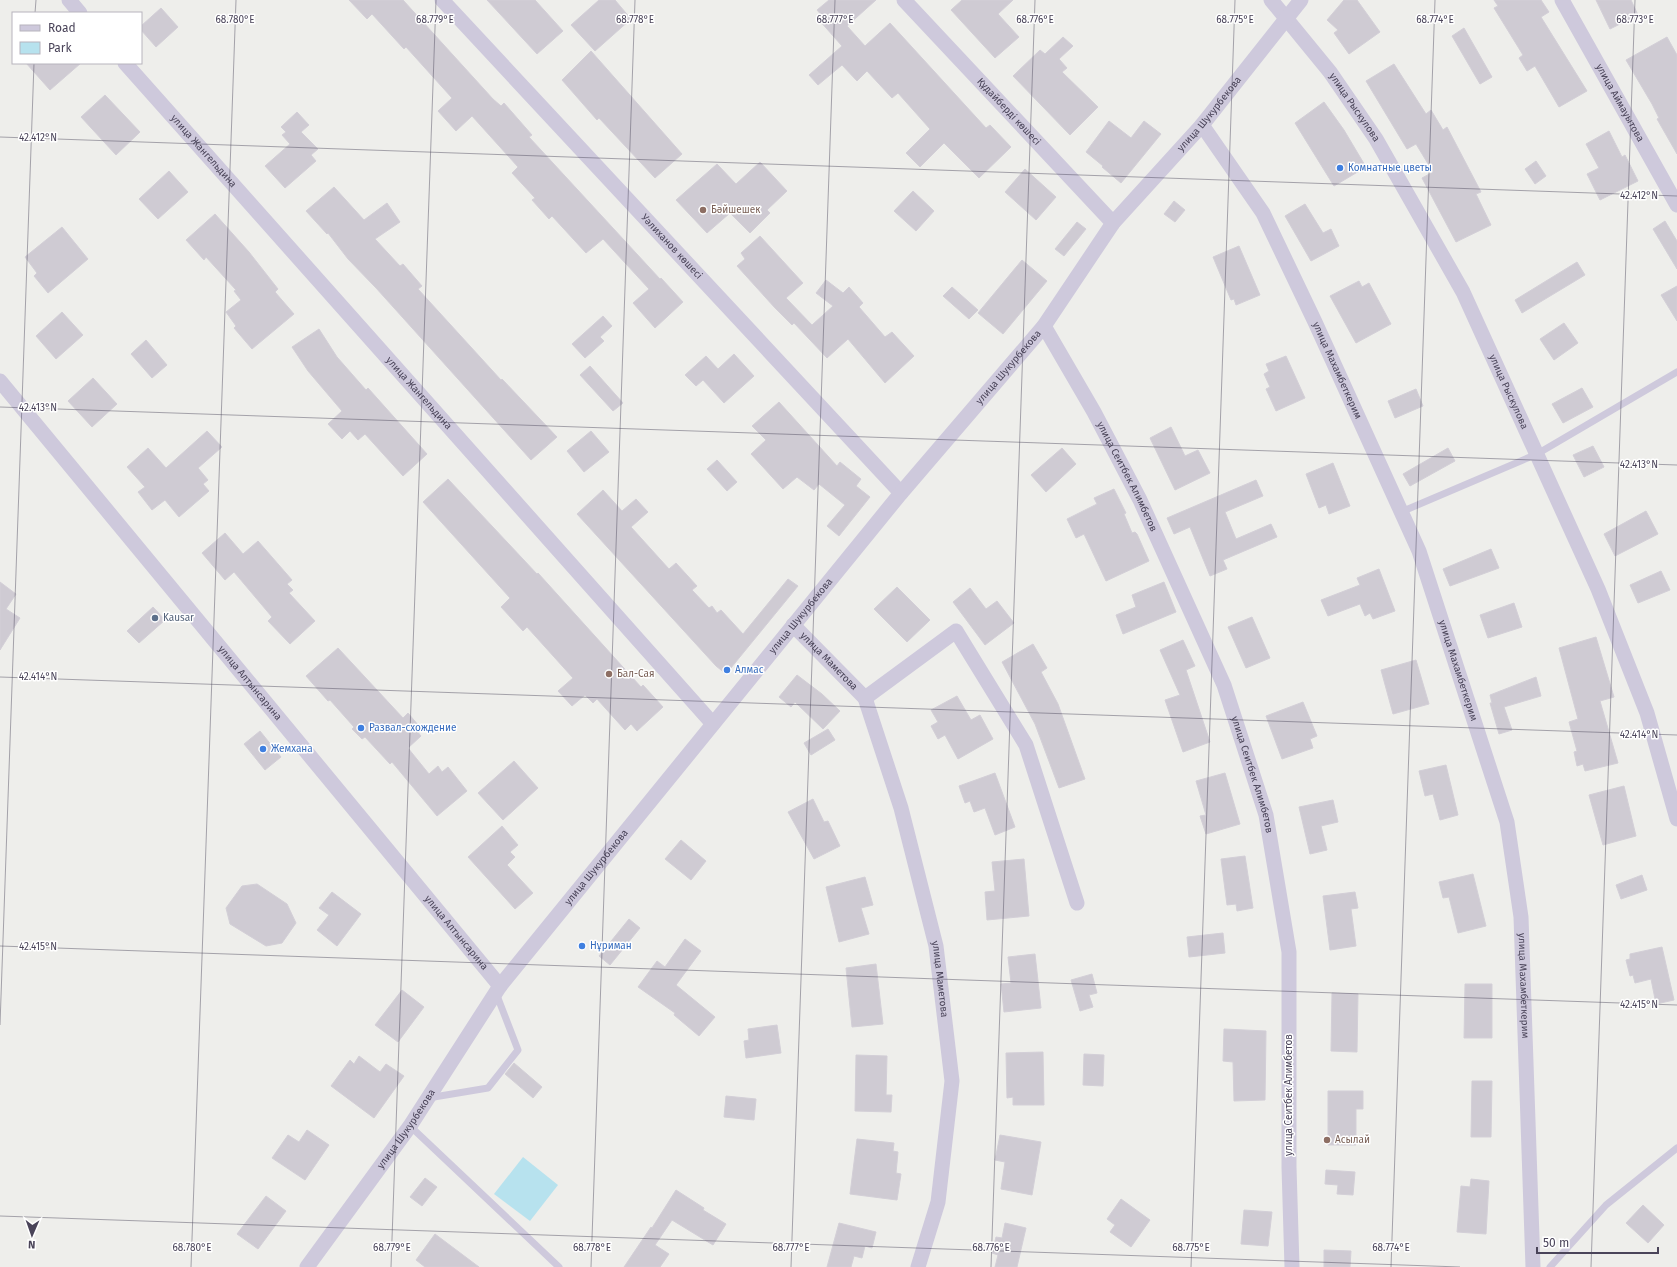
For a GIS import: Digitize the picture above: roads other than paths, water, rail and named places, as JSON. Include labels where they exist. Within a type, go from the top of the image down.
[{"type":"street","points":[[69,0],[79,12]]},
{"type":"street","name":"Уәлиханов көшесі","points":[[442,0],[901,493]]},
{"type":"street","name":"Құдайберді көшесі","points":[[904,0],[1113,223]]},
{"type":"street","name":"улица Рыскулова","points":[[1271,0],[1330,72],[1376,139],[1463,292],[1598,589],[1648,713],[1677,819]]},
{"type":"street","name":"улица Шукурбекова","points":[[307,1267],[410,1126],[498,989],[901,493],[1044,326],[1113,223],[1202,125],[1301,0]]},
{"type":"street","name":"улица Аймауытова","points":[[1562,0],[1677,205]]},
{"type":"street","name":"улица Жангельдина","points":[[126,64],[713,724]]},
{"type":"street","name":"улица Махамбеткерим","points":[[1202,125],[1262,213],[1315,322],[1419,551],[1507,822],[1521,917],[1533,1267]]},
{"type":"street","name":"улица Сеитбек Алимбетов","points":[[1044,326],[1094,412],[1136,494],[1224,685],[1266,815],[1289,952],[1289,1167],[1292,1267]]},
{"type":"street","name":"улица Алтынсарина","points":[[0,381],[498,989]]},
{"type":"street","name":"улица Маметова","points":[[793,625],[865,698],[901,808],[936,946],[952,1081],[938,1202],[918,1267]]},
{"type":"street","name":"улица Маметова","points":[[865,698],[956,631],[1026,745],[1077,903]]},
{"type":"lane","points":[[1401,512],[1537,454],[1677,372]]},
{"type":"lane","points":[[428,1098],[488,1088],[518,1050],[498,989]]},
{"type":"lane","points":[[410,1126],[559,1267]]},
{"type":"lane","points":[[1550,1267],[1606,1205],[1677,1148]]},
{"type":"place","name":"Комнатные цветы","points":[[1340,168]]},
{"type":"place","name":"Бәйшешек","points":[[703,210]]},
{"type":"place","name":"Kausar","points":[[155,618]]},
{"type":"place","name":"Алмас","points":[[727,670]]},
{"type":"place","name":"Бал-Сая","points":[[609,674]]},
{"type":"place","name":"Развал-схождение","points":[[361,728]]},
{"type":"place","name":"Жемхана","points":[[263,749]]},
{"type":"place","name":"Нұриман","points":[[582,946]]},
{"type":"place","name":"Асылай","points":[[1327,1140]]}]
